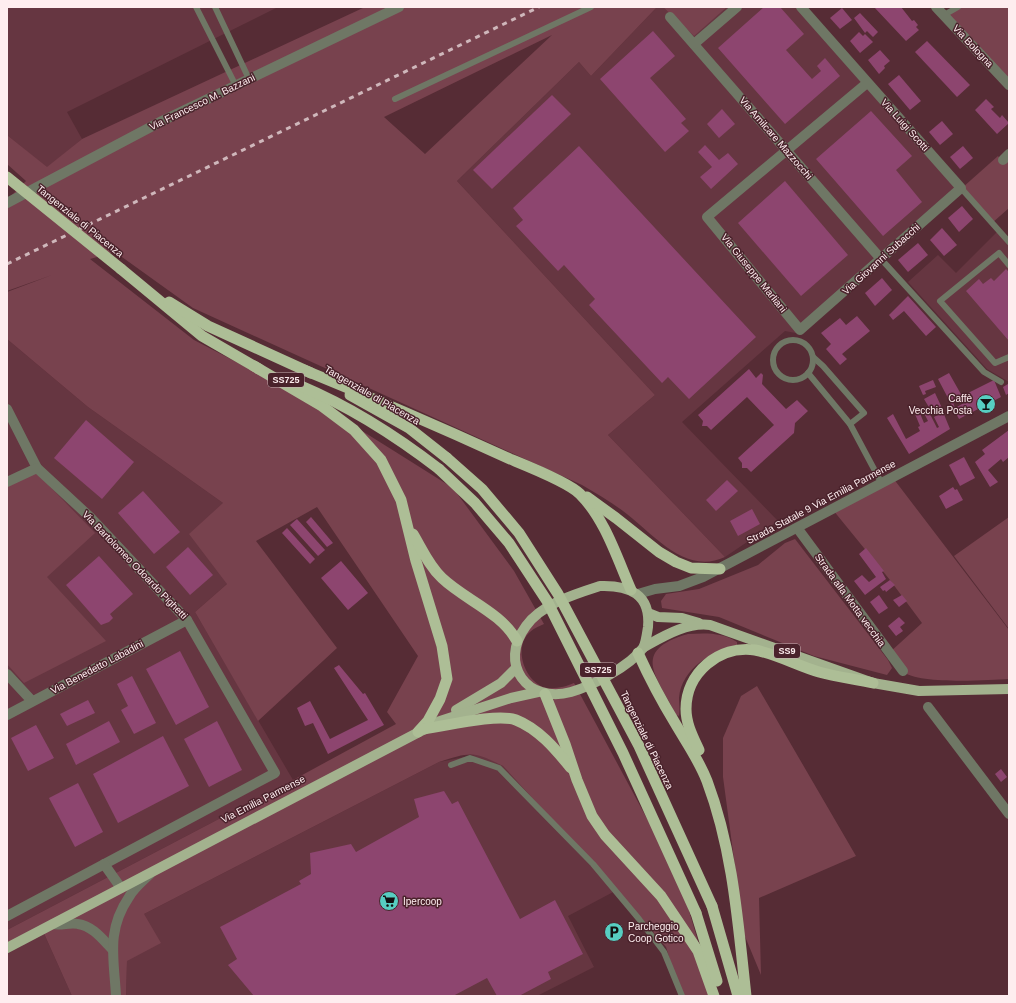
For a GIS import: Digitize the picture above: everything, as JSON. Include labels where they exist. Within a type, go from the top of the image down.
[{"type":"highway","name":"Tangenziale di Piacenza","points":[[7,177],[121,268],[202,336],[254,366],[304,387],[349,410],[405,443],[439,469],[475,503],[509,543],[546,601],[623,753],[696,913],[717,983],[719,996]]},
{"type":"highway","name":"Tangenziale di Piacenza","points":[[138,283],[208,326],[304,370],[408,428],[447,458],[482,489],[519,533],[558,594],[639,746],[712,906],[738,996]]},
{"type":"highway","points":[[254,366],[317,403],[354,430],[381,460],[401,500],[416,561],[442,646],[447,678],[440,699],[421,731]]},
{"type":"highway","points":[[304,370],[421,418],[554,478],[599,504],[659,552],[676,562],[691,568],[720,569]]},
{"type":"highway","points":[[579,492],[592,507],[634,592]]},
{"type":"highway","points":[[408,525],[432,567],[443,579],[512,631],[517,641]]},
{"type":"highway","points":[[641,650],[660,698],[695,754],[707,781]]},
{"type":"highway","points":[[746,996],[727,848],[707,781],[703,759],[689,728],[686,710],[688,689],[694,677],[708,664],[720,655],[739,650],[754,650],[819,672],[873,683]]},
{"type":"highway","points":[[541,693],[566,744],[574,772],[595,820],[606,835],[661,896],[698,951],[714,996]]},
{"type":"highway","points":[[421,731],[483,719],[515,720],[536,731],[574,772]]},
{"type":"main road","name":"Strada Statale 9 Via Emilia Parmense","points":[[517,641],[527,625],[541,612],[558,602],[600,586],[616,586],[634,592]]},
{"type":"main road","points":[[634,592],[648,613],[658,617],[682,618],[699,623]]},
{"type":"main road","points":[[641,650],[648,613]]},
{"type":"main road","points":[[517,641],[516,668],[520,677],[528,686],[541,693],[561,695],[597,682],[641,650],[670,633],[699,623]]},
{"type":"main road","name":"SS9","points":[[699,623],[723,628],[873,683],[919,691],[1009,689]]},
{"type":"main road","points":[[440,721],[501,683],[516,668]]},
{"type":"main road","name":"Via Emilia Parmense","points":[[7,948],[440,721],[511,698],[541,693]]},
{"type":"street","name":"Via Francesco M. Bazzani","points":[[7,203],[88,162],[126,140],[399,7]]},
{"type":"street","points":[[694,44],[737,7]]},
{"type":"street","name":"Via Luigi Scotti","points":[[801,7],[961,188]]},
{"type":"street","name":"Via Bologna","points":[[940,11],[1009,85]]},
{"type":"street","name":"Via Amilcare Mazzocchi","points":[[670,17],[881,259]]},
{"type":"street","points":[[786,150],[867,83]]},
{"type":"street","name":"Via Giuseppe Marliani","points":[[786,150],[707,217],[800,330]]},
{"type":"street","name":"Via Giovanni Subacchi","points":[[800,330],[961,188]]},
{"type":"street","name":"Via Bartolomeo Odoardo Pighetti","points":[[7,409],[36,468],[90,517],[187,620],[275,772]]},
{"type":"street","name":"Strada Statale 9 Via Emilia Parmense","points":[[634,592],[680,586],[720,569],[1009,416]]},
{"type":"street","points":[[7,482],[36,468]]},
{"type":"street","name":"Strada alla Motta vecchia","points":[[798,529],[903,671]]},
{"type":"street","name":"Via Benedetto Labadini","points":[[7,715],[187,620]]},
{"type":"street","points":[[7,674],[32,701]]},
{"type":"street","points":[[928,707],[1009,814]]},
{"type":"street","name":"Via Emilia Parmense","points":[[7,916],[275,772]]},
{"type":"street","points":[[104,864],[121,888]]},
{"type":"street","points":[[116,996],[112,950],[113,934],[123,907],[129,896],[151,873]]},
{"type":"street","points":[[53,924],[78,924],[88,927],[112,950]]},
{"type":"lane","points":[[196,7],[236,86]]},
{"type":"lane","points":[[215,7],[249,79]]},
{"type":"lane","points":[[395,99],[591,7]]},
{"type":"lane","points":[[940,11],[958,7]]},
{"type":"lane","name":"Via Luigi Scotti","points":[[961,188],[1009,242]]},
{"type":"lane","points":[[1009,265],[999,253],[940,301],[995,363],[1009,357]]},
{"type":"lane","points":[[881,259],[984,372],[1001,382]]},
{"type":"lane","points":[[813,357],[811,368],[808,373],[796,379],[783,377],[775,367],[774,354],[782,343],[794,340],[806,345],[813,357],[823,366],[864,413],[850,424]]},
{"type":"lane","points":[[808,373],[850,424],[882,484]]},
{"type":"lane","points":[[451,765],[470,758],[498,768],[509,779],[593,864],[639,919],[664,952],[682,996]]},
{"type":"shaded area","points":[[7,7],[278,7],[67,112],[82,139],[47,168],[7,135]]},
{"type":"shaded area","points":[[365,7],[657,7],[591,76],[579,62],[457,181],[655,395],[608,435],[725,557],[710,561],[696,561],[682,556],[657,540],[618,507],[582,485],[193,308],[115,252],[90,259],[194,340],[332,412],[453,488],[514,571],[544,624],[535,628],[525,638],[522,646],[522,654],[526,670],[536,683],[543,687],[558,688],[574,683],[680,880],[697,938],[709,996],[681,996],[666,947],[617,890],[503,766],[485,758],[472,755],[458,756],[439,762],[144,914],[161,943],[127,961],[126,996],[72,996],[42,929],[7,947],[7,930],[293,780],[396,724],[387,712],[418,656],[317,507],[256,541],[337,648],[258,721],[195,612],[227,584],[189,534],[223,503],[88,407],[7,339],[7,292],[52,275],[7,291],[7,200],[26,181],[7,164],[7,135],[47,167],[82,139]],"holes":[[[552,35],[425,154],[384,117]]]},
{"type":"shaded area","points":[[657,7],[663,7],[694,35],[727,7],[798,7],[962,188],[801,334],[785,331],[682,422],[778,521],[725,557],[608,435],[655,395],[457,181],[579,62],[591,76]]},
{"type":"shaded area","points":[[663,7],[727,7],[694,36]]},
{"type":"shaded area","points":[[959,7],[1009,7],[1009,86],[944,15]]},
{"type":"shaded area","points":[[1009,155],[1009,208],[992,223],[962,188],[998,156],[1002,161]]},
{"type":"shaded area","points":[[998,231],[1009,243],[1009,382],[987,369],[908,282],[938,255],[956,273]]},
{"type":"shaded area","points":[[7,339],[88,407],[223,503],[227,584],[195,612],[293,780],[7,930]]},
{"type":"shaded area","points":[[32,468],[95,533],[47,577],[106,641],[24,683],[7,664],[7,481]]},
{"type":"shaded area","points":[[893,478],[1009,630],[1009,679],[953,681],[922,678],[902,671],[889,653],[922,623],[890,580],[833,510]]},
{"type":"shaded area","points":[[1009,517],[1009,629],[954,556]]},
{"type":"shaded area","points":[[795,539],[888,660],[892,668],[887,675],[814,656],[719,617],[662,608],[661,601],[666,594],[699,589],[758,565],[785,543]]},
{"type":"shaded area","points":[[707,633],[726,636],[737,642],[737,645],[708,657],[692,669],[681,687],[679,698],[679,716],[676,715],[657,678],[653,667],[653,657],[658,649],[670,641],[688,634]]},
{"type":"shaded area","points":[[757,686],[856,856],[759,898],[761,975],[744,934],[723,777],[723,738],[741,696]]},
{"type":"shaded area","points":[[480,754],[503,766],[617,890],[568,916],[594,967],[537,996],[126,996],[127,961],[144,914],[439,762]]},
{"type":"shaded area","points":[[42,929],[72,996],[7,996],[7,947]]},
{"type":"building","points":[[764,7],[780,7],[804,34],[786,50],[812,79],[821,71],[817,66],[825,58],[840,76],[785,124],[718,48]]},
{"type":"building","points":[[874,7],[901,7],[912,21],[914,20],[918,25],[916,27],[919,30],[906,41]]},
{"type":"building","points":[[842,8],[852,20],[840,29],[830,18]]},
{"type":"building","points":[[860,13],[878,32],[873,37],[867,31],[865,33],[854,18]]},
{"type":"building","points":[[653,31],[675,56],[650,78],[686,119],[681,123],[689,131],[665,152],[600,79]]},
{"type":"building","points":[[859,32],[863,36],[865,34],[873,42],[860,53],[850,41]]},
{"type":"building","points":[[927,41],[970,85],[957,97],[915,52]]},
{"type":"building","points":[[880,50],[890,61],[884,66],[885,68],[879,74],[868,60]]},
{"type":"building","points":[[899,75],[921,101],[910,110],[888,84]]},
{"type":"building","points":[[552,95],[571,114],[492,189],[473,170]]},
{"type":"building","points":[[986,99],[994,107],[991,109],[1000,118],[1002,115],[1009,123],[997,134],[975,110]]},
{"type":"building","points":[[722,109],[735,124],[719,138],[707,124]]},
{"type":"building","points":[[871,111],[912,156],[896,170],[922,202],[883,236],[816,159]]},
{"type":"building","points":[[942,121],[953,134],[940,145],[929,132]]},
{"type":"building","points":[[705,145],[719,160],[728,153],[738,164],[711,189],[700,177],[712,167],[698,152]]},
{"type":"building","points":[[579,146],[756,337],[689,399],[668,377],[662,383],[589,305],[595,299],[564,265],[558,271],[516,226],[523,220],[513,208]]},
{"type":"building","points":[[963,146],[973,158],[960,169],[950,157]]},
{"type":"building","points":[[785,181],[848,255],[801,296],[738,223]]},
{"type":"building","points":[[962,206],[973,219],[959,232],[948,218]]},
{"type":"building","points":[[942,228],[957,245],[944,256],[930,240]]},
{"type":"building","points":[[918,243],[928,255],[908,272],[898,260]]},
{"type":"building","points":[[1006,269],[1009,272],[1009,341],[966,291],[979,279],[983,284],[991,278],[994,281]]},
{"type":"building","points":[[882,278],[892,290],[875,306],[865,293]]},
{"type":"building","points":[[908,296],[936,327],[926,336],[904,311],[893,320],[889,315]]},
{"type":"building","points":[[857,316],[870,331],[842,354],[847,359],[840,365],[826,349],[831,344],[821,333],[840,318],[846,325]]},
{"type":"building","points":[[749,369],[756,378],[761,373],[763,375],[762,384],[786,409],[797,400],[808,411],[795,423],[794,433],[751,472],[747,468],[742,468],[742,463],[738,458],[774,425],[747,397],[711,430],[707,426],[702,426],[703,421],[698,415]]},
{"type":"building","points":[[949,373],[962,396],[994,380],[1001,397],[959,419],[938,379]],"holes":[[[961,398],[964,403],[955,408],[953,402]]]},
{"type":"building","points":[[933,380],[936,387],[925,391],[926,394],[923,395],[919,386]]},
{"type":"building","points":[[1008,384],[1009,393],[1006,395],[1003,387]]},
{"type":"building","points":[[935,393],[942,408],[934,411],[933,408],[930,409],[924,399]]},
{"type":"building","points":[[928,410],[937,428],[939,427],[934,417],[943,412],[950,429],[909,454],[887,418],[893,414],[906,439],[920,431],[918,427],[920,426],[915,414],[919,411],[924,423],[928,421],[923,411]]},
{"type":"building","points":[[86,420],[134,462],[102,499],[54,458]]},
{"type":"building","points":[[1009,430],[1009,457],[1003,462],[1001,459],[988,470],[998,482],[990,487],[975,462],[985,454],[982,450]]},
{"type":"building","points":[[964,457],[975,478],[960,486],[949,465]]},
{"type":"building","points":[[727,480],[738,491],[716,511],[706,500]]},
{"type":"building","points":[[953,487],[955,490],[957,489],[963,500],[946,509],[939,496]]},
{"type":"building","points":[[143,491],[180,532],[154,554],[118,513]]},
{"type":"building","points":[[752,509],[760,524],[738,536],[730,521]]},
{"type":"building","points":[[311,517],[333,543],[327,547],[306,522]]},
{"type":"building","points":[[297,519],[325,550],[318,556],[290,525]]},
{"type":"building","points":[[287,528],[315,559],[310,564],[282,533]]},
{"type":"building","points":[[188,547],[213,575],[190,595],[166,567]]},
{"type":"building","points":[[866,548],[884,571],[882,572],[886,579],[865,595],[854,581],[862,575],[869,582],[876,577],[859,554]]},
{"type":"building","points":[[99,556],[133,594],[110,614],[113,618],[109,622],[101,625],[66,585]]},
{"type":"building","points":[[341,561],[368,593],[348,610],[321,578]]},
{"type":"building","points":[[890,580],[895,585],[886,592],[885,590],[883,591],[880,587]]},
{"type":"building","points":[[879,595],[888,608],[879,614],[870,602]]},
{"type":"building","points":[[902,595],[907,601],[899,607],[893,600]]},
{"type":"building","points":[[899,617],[905,623],[900,627],[903,631],[896,636],[888,626]]},
{"type":"building","points":[[180,651],[209,707],[176,725],[146,669]]},
{"type":"building","points":[[339,665],[363,694],[365,693],[384,725],[328,754],[313,723],[305,726],[297,708],[310,701],[330,739],[368,720],[334,668]]},
{"type":"building","points":[[132,676],[156,723],[134,734],[121,710],[128,706],[117,684]]},
{"type":"building","points":[[88,700],[95,713],[67,726],[60,714]]},
{"type":"building","points":[[109,721],[120,742],[76,765],[66,744]]},
{"type":"building","points":[[217,721],[242,770],[209,787],[184,739]]},
{"type":"building","points":[[36,725],[54,758],[28,771],[11,738]]},
{"type":"building","points":[[163,736],[189,786],[118,823],[93,774]]},
{"type":"building","points":[[1001,769],[1007,777],[1001,782],[995,774]]},
{"type":"building","points":[[78,783],[103,832],[75,847],[49,798]]},
{"type":"building","name":"Ipercoop","points":[[444,791],[452,804],[458,801],[520,919],[555,900],[583,954],[548,972],[551,979],[519,996],[497,996],[487,978],[453,996],[254,996],[228,965],[237,959],[220,927],[301,884],[299,881],[311,874],[310,853],[351,844],[356,852],[419,817],[414,799]]},
{"type":"railway","points":[[7,264],[539,7]]},
{"type":"place","name":"Caffè Vecchia Posta","points":[[986,404]]},
{"type":"place","name":"Ipercoop","points":[[389,901]]},
{"type":"place","name":"Parcheggio Coop Gotico","points":[[614,932]]}]
